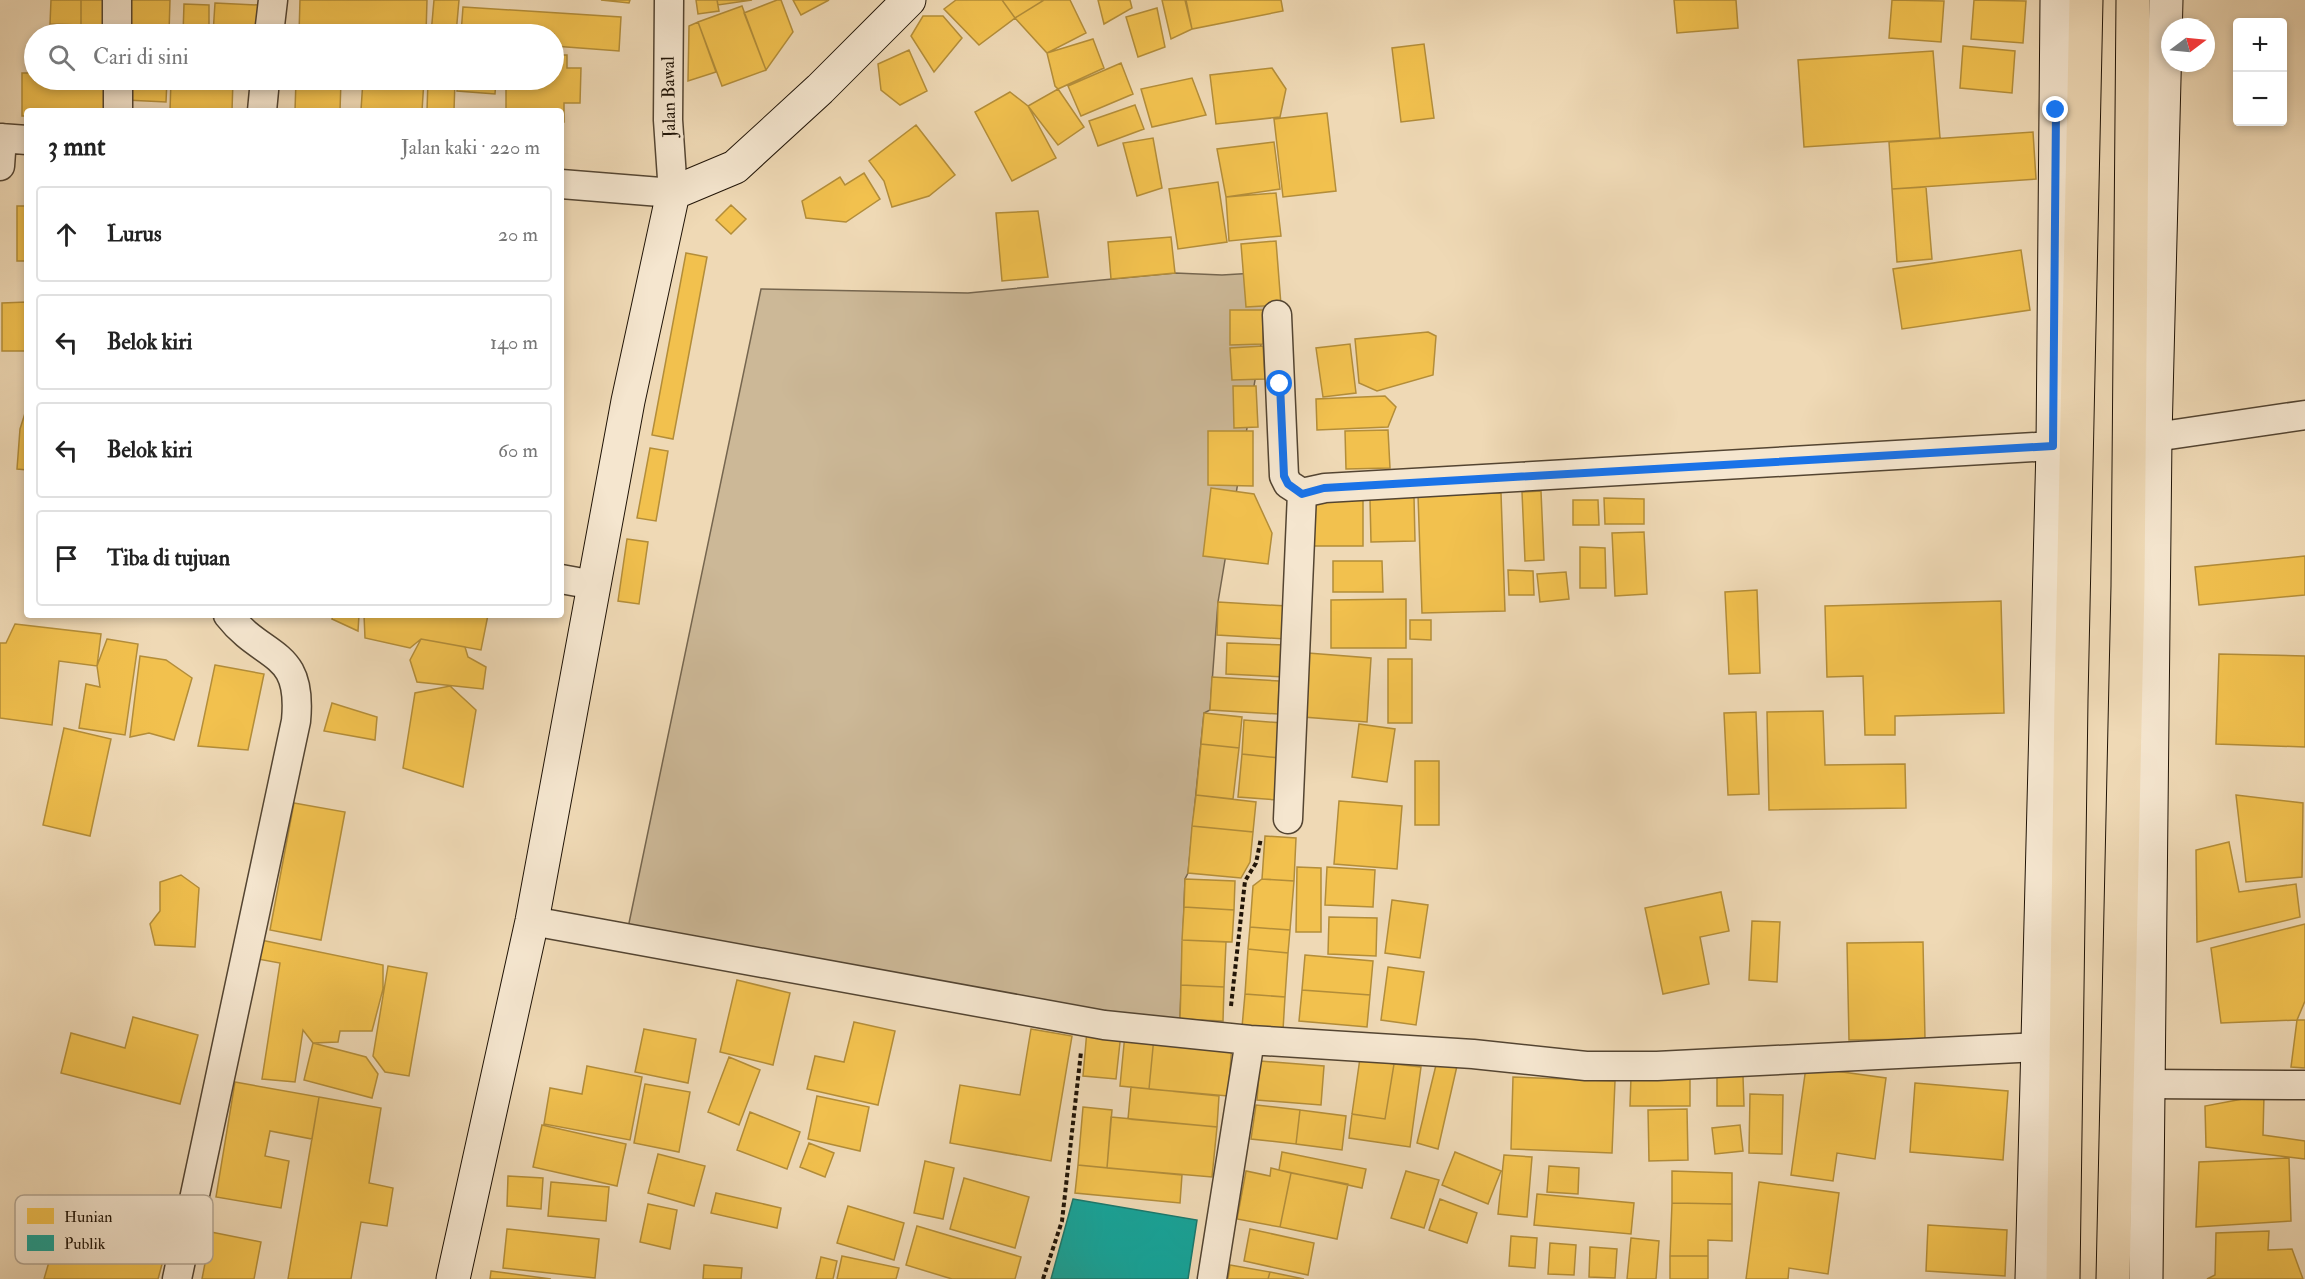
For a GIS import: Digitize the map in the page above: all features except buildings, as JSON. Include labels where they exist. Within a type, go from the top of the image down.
[{"type":"highway","points":[[2063,1279],[2071,688],[2086,0]]},
{"type":"highway","points":[[2113,1279],[2128,586],[2133,0]]},
{"type":"street","points":[[117,0],[117,24]]},
{"type":"street","points":[[270,24],[273,0]]},
{"type":"street","name":"Jalan Bawal","points":[[669,0],[668,120],[673,193]]},
{"type":"street","points":[[564,184],[673,193],[735,167],[820,89],[909,0]]},
{"type":"street","points":[[2032,1279],[2053,446],[2056,0]]},
{"type":"street","points":[[2146,1279],[2155,437],[2166,0]]},
{"type":"street","points":[[118,90],[118,108]]},
{"type":"street","points":[[262,108],[264,90]]},
{"type":"street","points":[[0,166],[10,139]]},
{"type":"street","points":[[453,1279],[532,921],[628,401],[673,193]]},
{"type":"street","points":[[1277,315],[1284,476],[1288,484],[1302,494],[1331,488],[2053,446]]},
{"type":"street","points":[[2155,437],[2305,416]]},
{"type":"street","points":[[1288,819],[1302,494]]},
{"type":"street","points":[[564,580],[594,585]]},
{"type":"street","points":[[195,1195],[296,721],[298,700],[297,686],[291,671],[279,656],[239,629],[230,618]]},
{"type":"street","points":[[532,921],[1084,1022],[1239,1039],[1473,1054],[1586,1066],[1657,1066],[2038,1047]]},
{"type":"street","points":[[1212,1279],[1239,1039]]},
{"type":"street","points":[[2147,1084],[2305,1085]]},
{"type":"street","points":[[177,1279],[180,1264]]},
{"type":"path","points":[[1239,1039],[1245,881],[1256,863],[1262,831],[1267,826],[1288,819]]},
{"type":"path","points":[[1043,1279],[1062,1221],[1084,1022]]},
{"type":"shaded area","points":[[1273,272],[1218,602],[1210,710],[1204,713],[1188,873],[1185,879],[1180,1019],[942,1002],[623,952],[761,289],[968,293],[1175,273],[1222,275]]},
{"type":"route","points":[[1280,384],[1284,476],[1288,484],[1302,494],[1324,488],[2053,446],[2056,110]]}]
